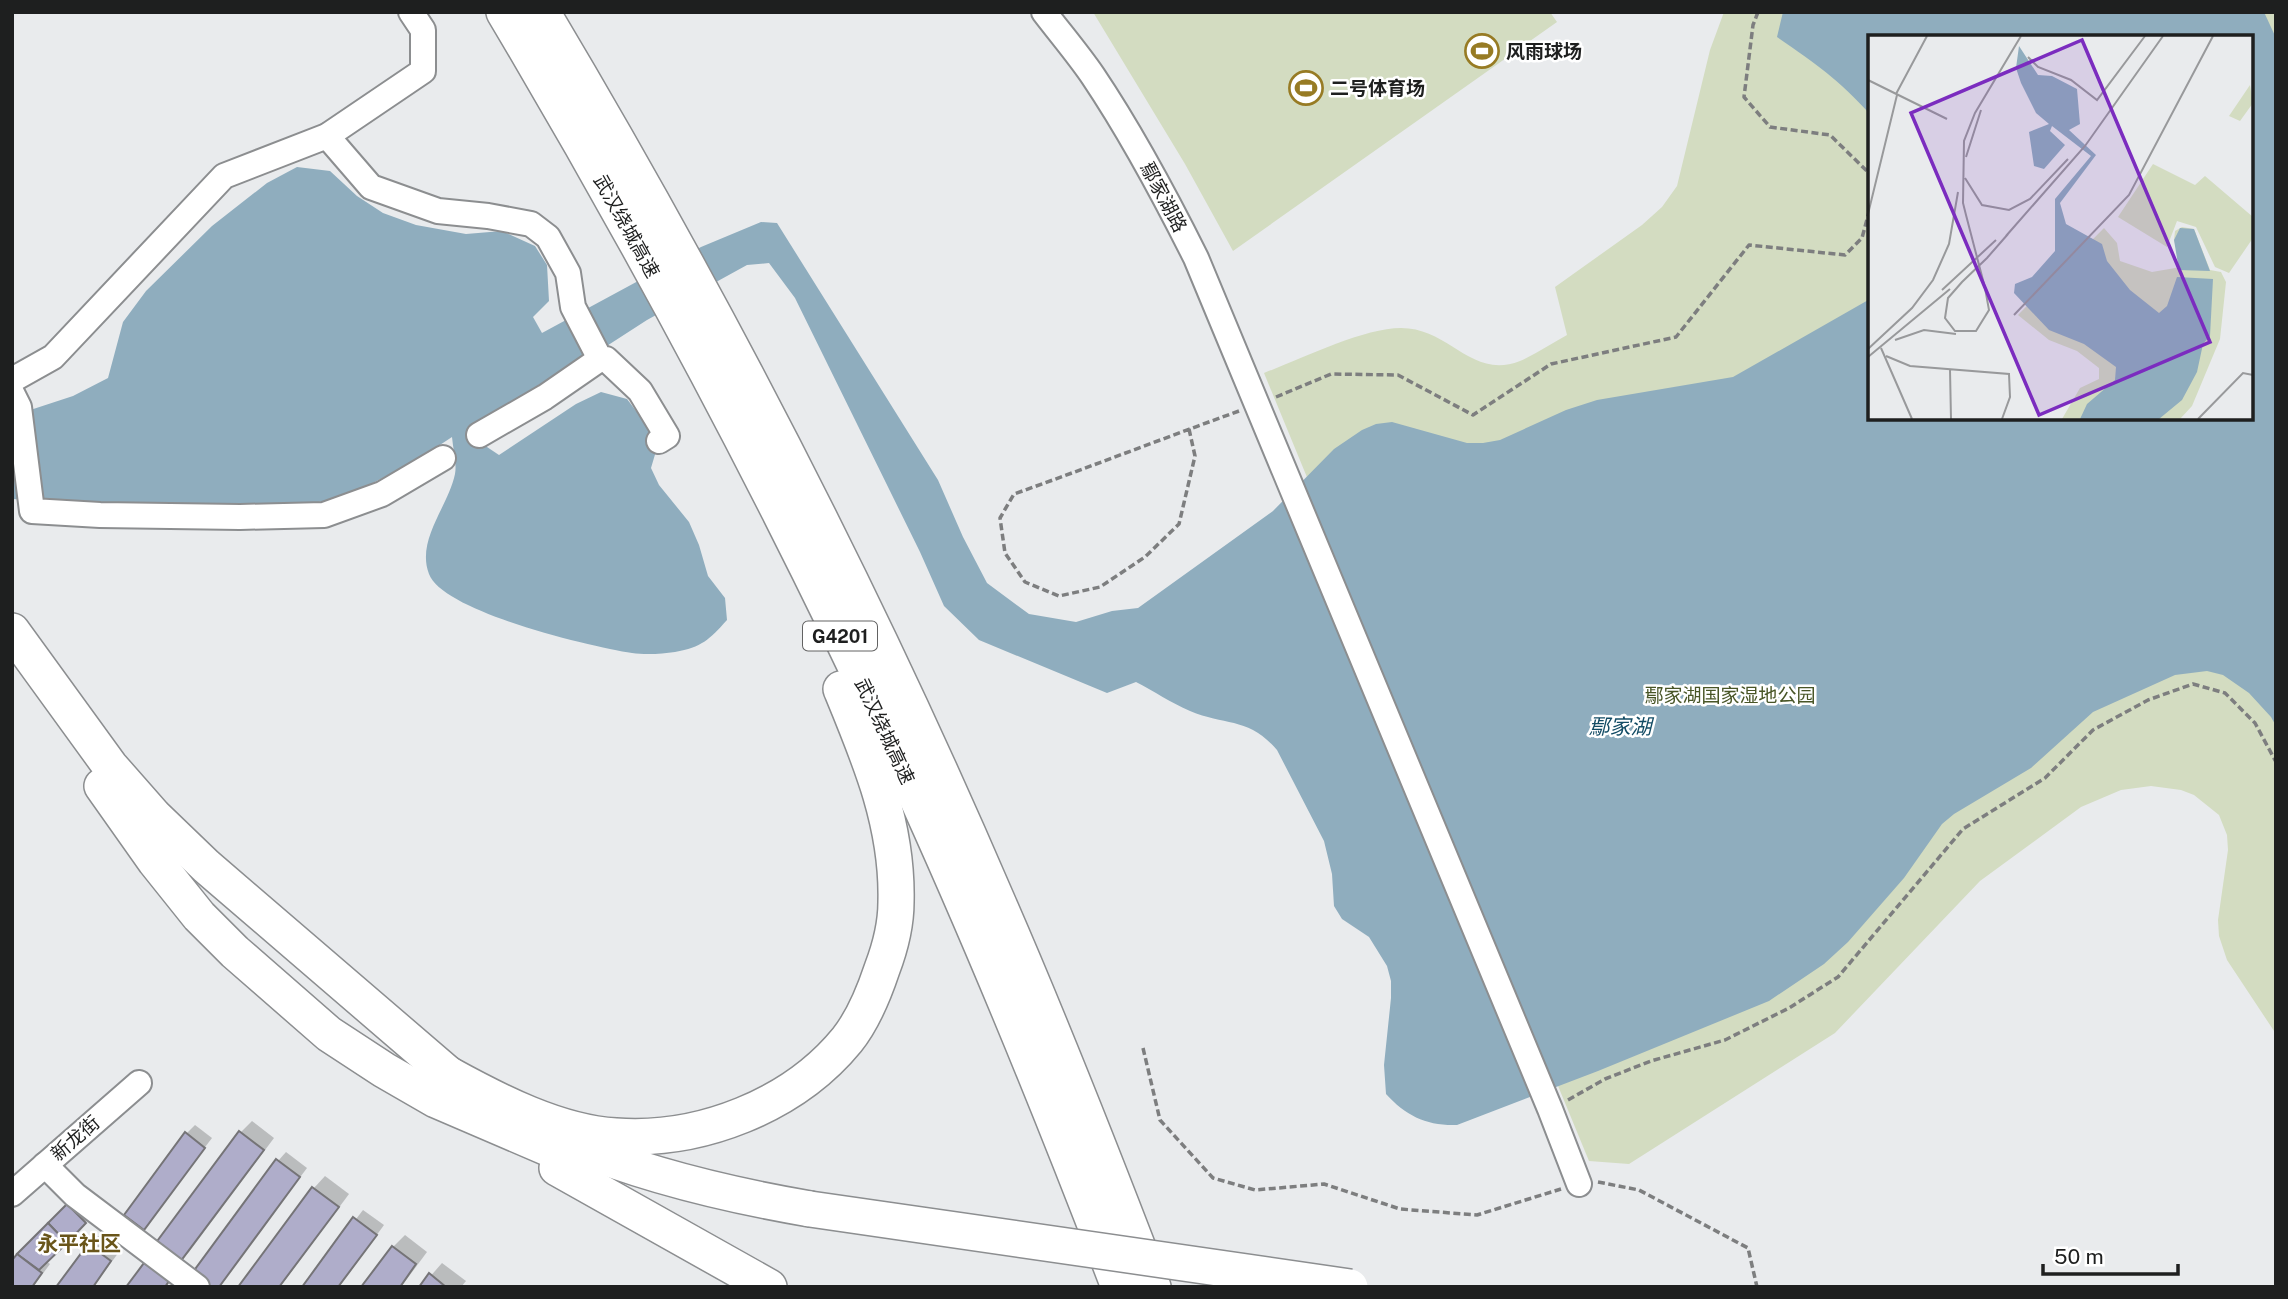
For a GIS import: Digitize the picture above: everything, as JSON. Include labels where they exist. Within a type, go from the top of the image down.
[{"type":"highway","name":"武汉绕城高速","points":[[505,12],[687,336],[792,538],[906,775],[1018,1032],[1119,1287]]},
{"type":"highway","name":"武汉绕城高速","points":[[542,12],[689,271],[821,523],[935,762],[1041,1004],[1153,1287]]},
{"type":"highway","points":[[448,1074],[495,1099],[535,1115],[598,1134],[657,1134],[724,1122],[746,1115],[784,1094],[834,1054],[860,1020],[886,960],[897,905],[894,846],[882,793],[806,603],[687,336]]},
{"type":"highway","points":[[12,631],[110,766],[144,824],[177,889],[217,934],[329,1034],[409,1086],[480,1120],[629,1182],[722,1209],[808,1217],[1350,1287]]},
{"type":"highway","points":[[12,660],[144,824],[206,866],[448,1074],[509,1114],[604,1157],[808,1217],[1243,1287]]},
{"type":"highway","points":[[1041,1004],[1140,1208],[1170,1287]]},
{"type":"highway","points":[[480,1120],[544,1161],[769,1287]]},
{"type":"street","points":[[12,380],[53,357],[224,176],[327,136],[423,71],[423,30],[411,12]]},
{"type":"street","name":"鄢家湖路","points":[[1044,12],[1091,74],[1147,164],[1196,258],[1579,1184]]},
{"type":"street","points":[[327,136],[371,187],[438,211],[488,216],[531,225],[548,237],[568,273],[573,307],[600,359]]},
{"type":"street","points":[[479,435],[545,397],[600,359],[606,359],[640,391],[667,436],[659,441]]},
{"type":"street","points":[[12,393],[19,407],[32,511],[214,517],[324,515],[382,494],[443,458]]},
{"type":"street","name":"新龙街","points":[[12,1194],[139,1083]]},
{"type":"street","points":[[45,1165],[75,1195],[197,1287]]},
{"type":"path","points":[[1758,12],[1753,25],[1744,97],[1770,127],[1830,135],[1868,172]]},
{"type":"path","points":[[1189,429],[1195,456],[1179,524],[1145,557],[1100,587],[1059,596],[1025,582],[1004,553],[1000,518],[1014,494],[1331,374],[1398,375],[1473,415],[1551,364],[1676,337],[1749,245],[1845,254],[1862,238],[1868,216]]},
{"type":"path","points":[[1550,1110],[1617,1074],[1651,1061],[1725,1040],[1789,1008],[1838,977],[1963,829],[2045,778],[2092,730],[2148,700],[2193,684],[2225,693],[2255,723],[2276,762]]},
{"type":"path","points":[[1143,1048],[1160,1120],[1213,1178],[1255,1190],[1324,1184],[1400,1209],[1477,1215],[1589,1181],[1639,1190],[1748,1248],[1757,1287]]},
{"type":"green space","points":[[1093,12],[1550,12],[1557,22],[1233,251],[1185,164]]},
{"type":"green space","name":"鄢家湖","points":[[1724,12],[2276,12],[2276,1034],[2227,960],[2219,936],[2218,920],[2228,850],[2227,835],[2219,815],[2194,795],[2181,790],[2151,786],[2121,790],[2081,807],[1980,881],[1835,1033],[1629,1164],[1589,1161],[1264,373],[1369,333],[1401,328],[1418,330],[1433,336],[1488,364],[1503,365],[1520,361],[1567,335],[1555,287],[1642,225],[1662,207],[1677,186],[1710,50]]},
{"type":"water","name":"鄢家湖","points":[[1783,12],[2264,12],[2276,38],[2276,726],[2249,693],[2223,675],[2207,671],[2175,675],[2093,712],[2031,768],[1942,824],[1904,878],[1848,942],[1824,964],[1769,1001],[1457,1125],[1436,1124],[1418,1118],[1401,1108],[1386,1094],[1384,1065],[1391,998],[1391,981],[1387,966],[1369,937],[1342,919],[1334,906],[1332,874],[1324,841],[1277,750],[1267,739],[1247,727],[1190,711],[1136,682],[1107,693],[979,640],[944,606],[795,298],[769,263],[747,265],[647,320],[475,439],[499,455],[576,404],[601,392],[627,399],[659,441],[651,468],[659,485],[689,522],[708,576],[725,598],[727,620],[710,638],[692,648],[670,653],[642,654],[585,643],[521,626],[489,614],[461,602],[440,588],[429,574],[426,561],[434,524],[455,474],[452,437],[414,462],[343,498],[294,506],[197,508],[12,499],[12,416],[73,396],[108,378],[123,322],[146,291],[212,226],[267,183],[297,167],[330,171],[357,196],[383,213],[416,225],[466,234],[502,231],[535,246],[547,265],[549,301],[533,317],[542,333],[701,247],[761,222],[777,223],[938,480],[987,583],[1029,614],[1076,622],[1112,611],[1138,608],[1273,511],[1334,449],[1376,424],[1392,422],[1467,443],[1500,440],[1566,410],[1597,400],[1733,377],[1868,300],[1868,420],[2253,420],[2253,35],[1868,35],[1868,112],[1826,72],[1777,37]]},
{"type":"building","points":[[239,1131],[264,1150],[177,1266],[152,1248]]},
{"type":"building","points":[[185,1132],[205,1148],[144,1230],[124,1215]]},
{"type":"building","points":[[276,1159],[300,1177],[219,1287],[205,1287],[190,1276]]},
{"type":"building","points":[[312,1187],[339,1207],[279,1287],[238,1287]]},
{"type":"building","points":[[67,1204],[86,1223],[67,1243],[48,1223]]},
{"type":"building","points":[[353,1217],[377,1235],[338,1287],[302,1287]]},
{"type":"building","points":[[48,1223],[67,1243],[39,1270],[17,1254]]},
{"type":"building","points":[[88,1244],[111,1261],[93,1287],[56,1287]]},
{"type":"building","points":[[392,1246],[416,1264],[400,1287],[361,1287]]},
{"type":"building","points":[[17,1254],[42,1273],[32,1287],[12,1287],[12,1260]]},
{"type":"building","points":[[144,1263],[169,1281],[165,1287],[126,1287]]},
{"type":"building","points":[[429,1273],[446,1287],[419,1287]]},
{"type":"place","name":"风雨球场","points":[[1482,51]]},
{"type":"place","name":"二号体育场","points":[[1306,88]]},
{"type":"district","name":"永平社区","points":[[79,1243]]},
{"type":"park label","name":"鄢家湖国家湿地公园","points":[[1730,695]]}]
